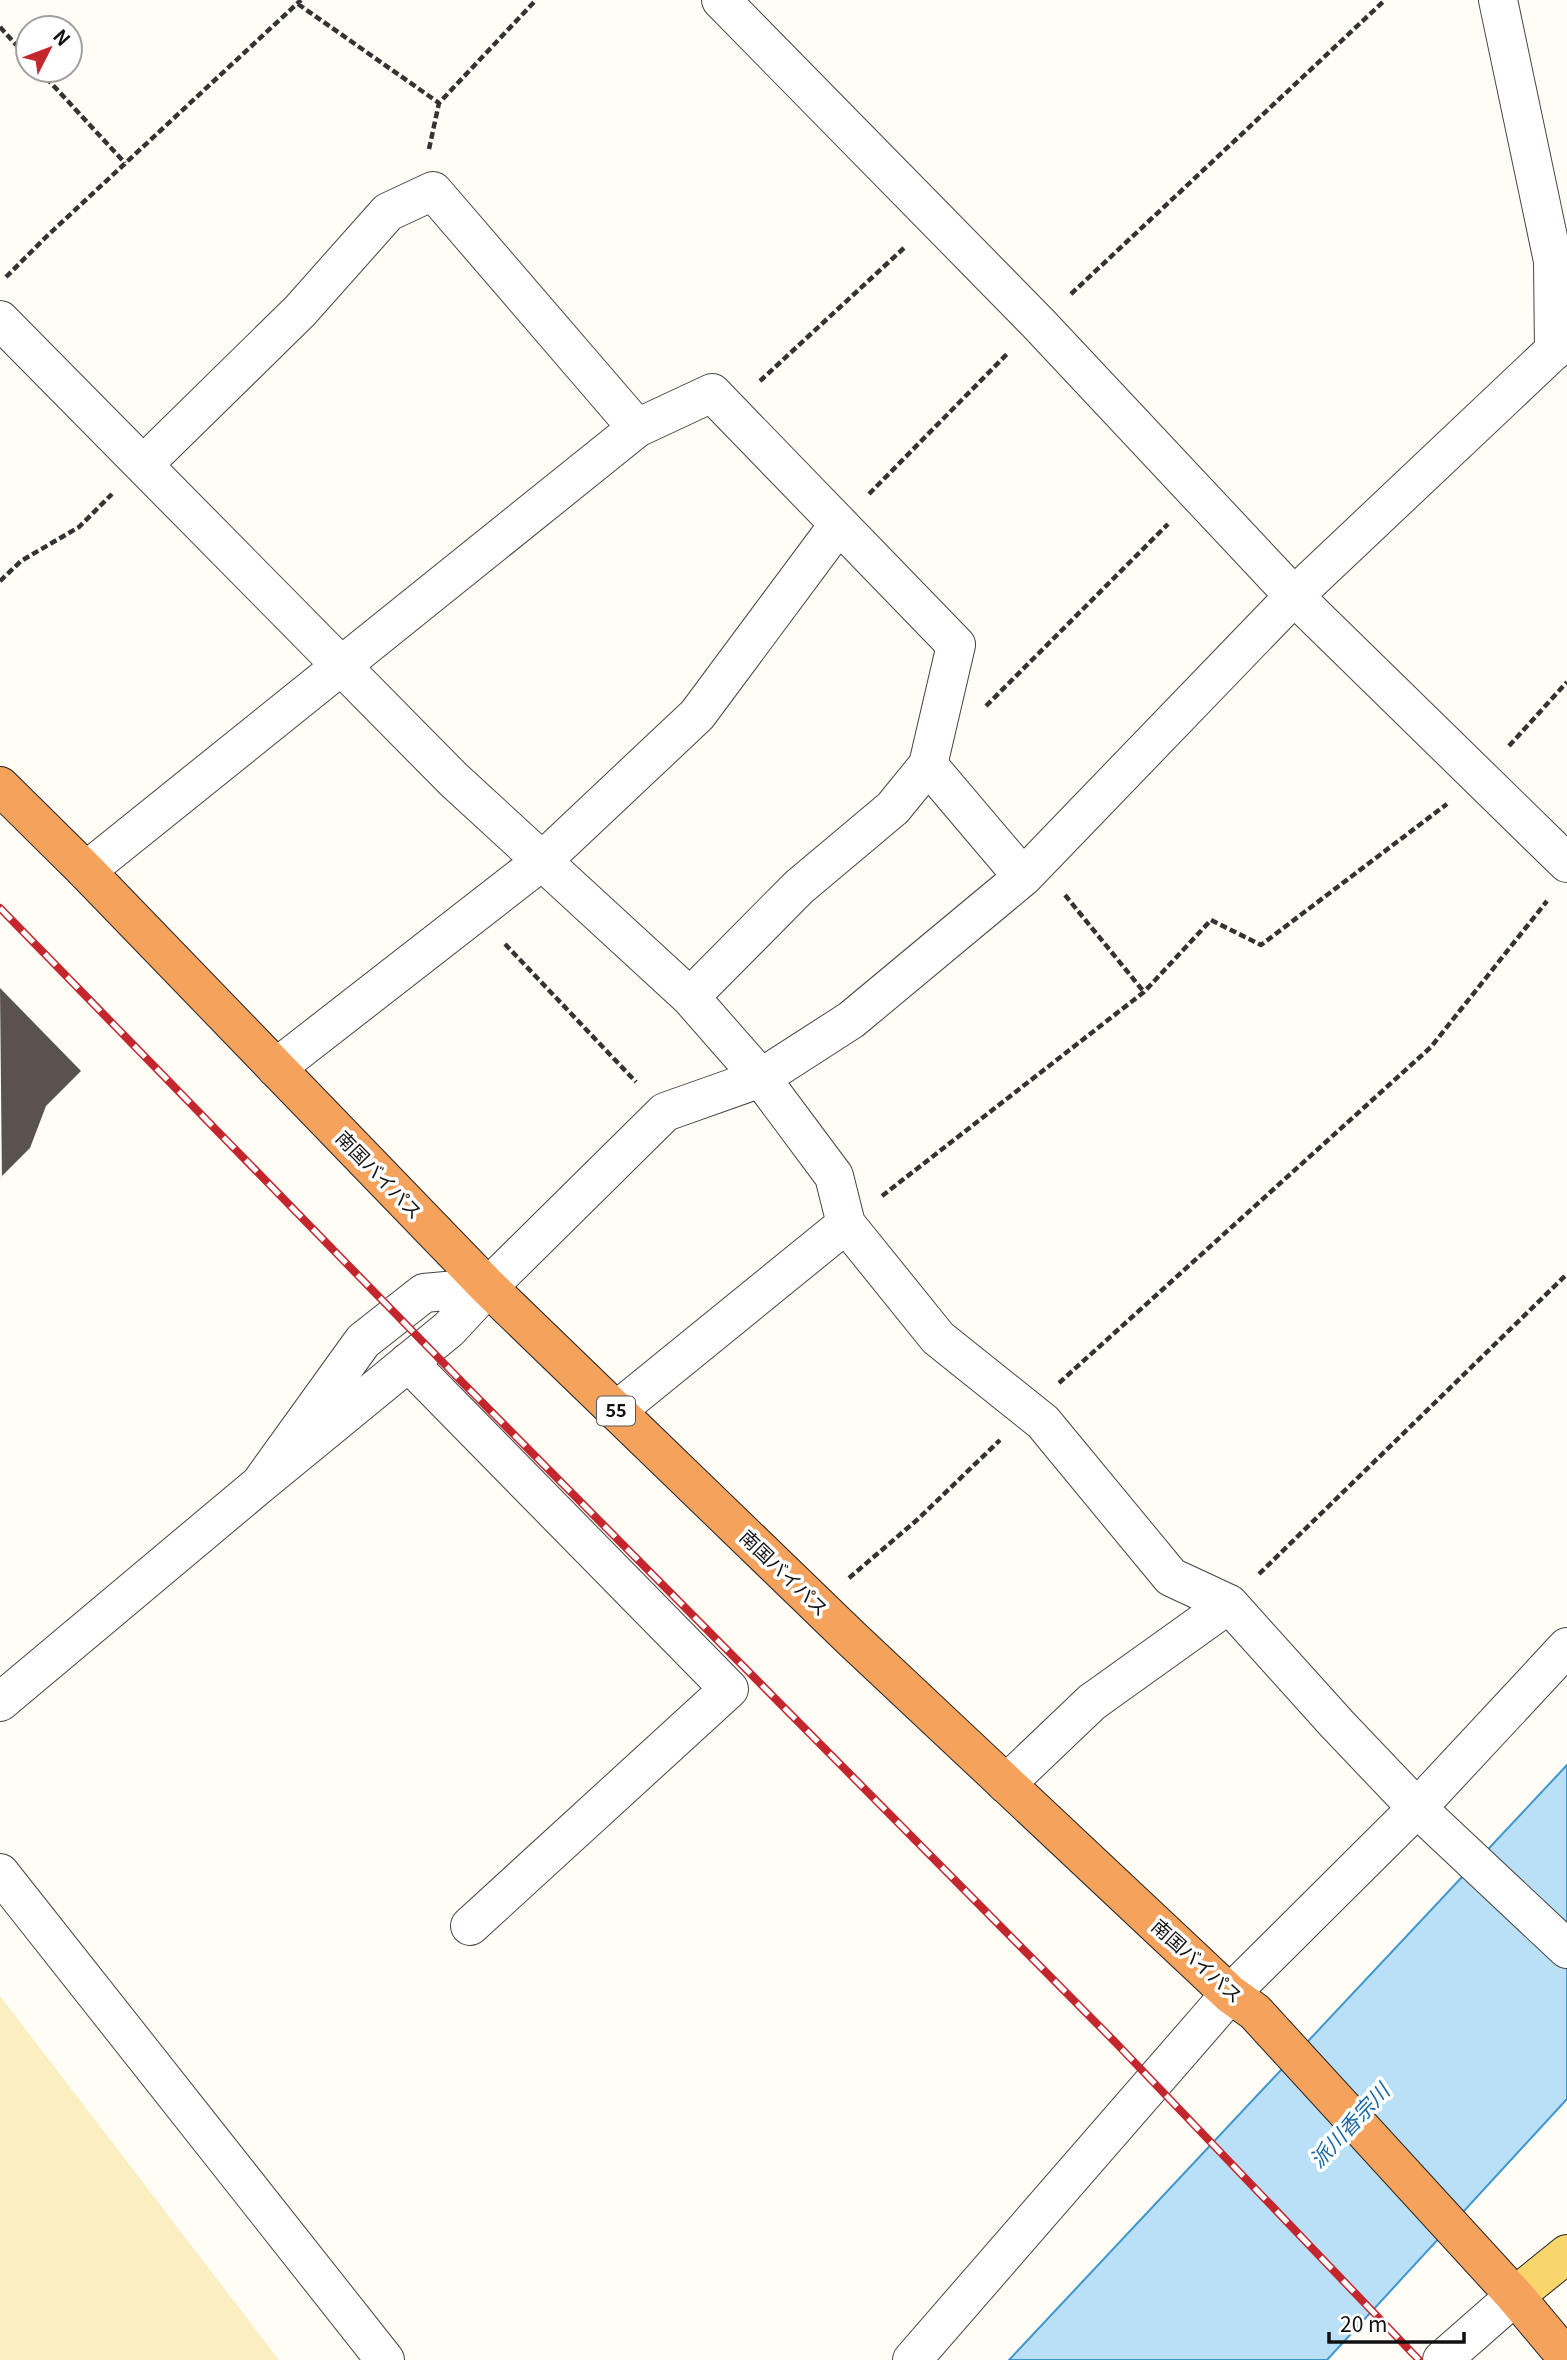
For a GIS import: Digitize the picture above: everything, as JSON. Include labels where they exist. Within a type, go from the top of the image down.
[{"type":"highway","name":"南国バイパス","points":[[0,786],[86,871],[488,1287],[1006,1784],[1242,2003],[1516,2297],[1567,2358]]},
{"type":"main road","points":[[1516,2297],[1567,2254]]},
{"type":"street","points":[[721,0],[1038,324],[1294,596],[1567,863]]},
{"type":"street","points":[[0,1702],[449,1329],[665,1112],[761,1078],[851,1020],[1031,869],[1294,596],[1560,344],[1553,261],[1498,0]]},
{"type":"street","points":[[144,464],[300,312],[388,212],[433,191],[637,428]]},
{"type":"street","points":[[0,320],[453,779],[690,997],[761,1078],[834,1175],[846,1224],[938,1338],[1043,1422],[1171,1577],[1229,1604],[1337,1724],[1425,1814],[1567,1948]]},
{"type":"street","points":[[86,871],[637,428],[712,393],[956,645],[928,765],[892,808],[799,887],[690,997]]},
{"type":"street","points":[[276,1068],[542,861],[697,715],[839,524]]},
{"type":"street","points":[[928,765],[1031,869]]},
{"type":"street","points":[[616,1411],[846,1224]]},
{"type":"street","points":[[260,1484],[363,1341],[424,1293],[488,1287]]},
{"type":"street","points":[[408,1362],[729,1689],[470,1926]]},
{"type":"street","points":[[1006,1784],[1092,1702],[1229,1604]]},
{"type":"street","points":[[912,2360],[1242,2003],[1425,1814],[1567,1647]]},
{"type":"street","points":[[0,1872],[385,2360]]},
{"type":"street","points":[[1442,2360],[1516,2297]]},
{"type":"path","points":[[417,198],[439,103],[536,0]]},
{"type":"path","points":[[839,524],[1038,324],[1385,0]]},
{"type":"path","points":[[0,283],[299,2],[439,103]]},
{"type":"path","points":[[0,27],[14,42]]},
{"type":"path","points":[[52,84],[125,163]]},
{"type":"path","points":[[728,410],[936,219]]},
{"type":"path","points":[[0,581],[21,561],[79,527],[144,464]]},
{"type":"path","points":[[986,707],[1198,494]]},
{"type":"path","points":[[846,1224],[1144,992],[1211,920],[1261,945],[1480,779],[1567,682]]},
{"type":"path","points":[[1031,869],[1144,992]]},
{"type":"path","points":[[818,1605],[917,1520],[1029,1411],[1431,1047],[1550,897]]},
{"type":"path","points":[[475,913],[665,1112]]},
{"type":"path","points":[[1229,1604],[1567,1274]]},
{"type":"sand","points":[[0,1996],[279,2360],[0,2360]]},
{"type":"water","name":"派川香宗川","points":[[1567,1765],[1567,2099],[1327,2360],[1009,2360]]},
{"type":"building","points":[[0,988],[81,1071],[46,1106],[30,1148],[2,1176],[2,1182]]},
{"type":"railway","points":[[0,908],[462,1382],[1115,2042],[1419,2360]]}]
